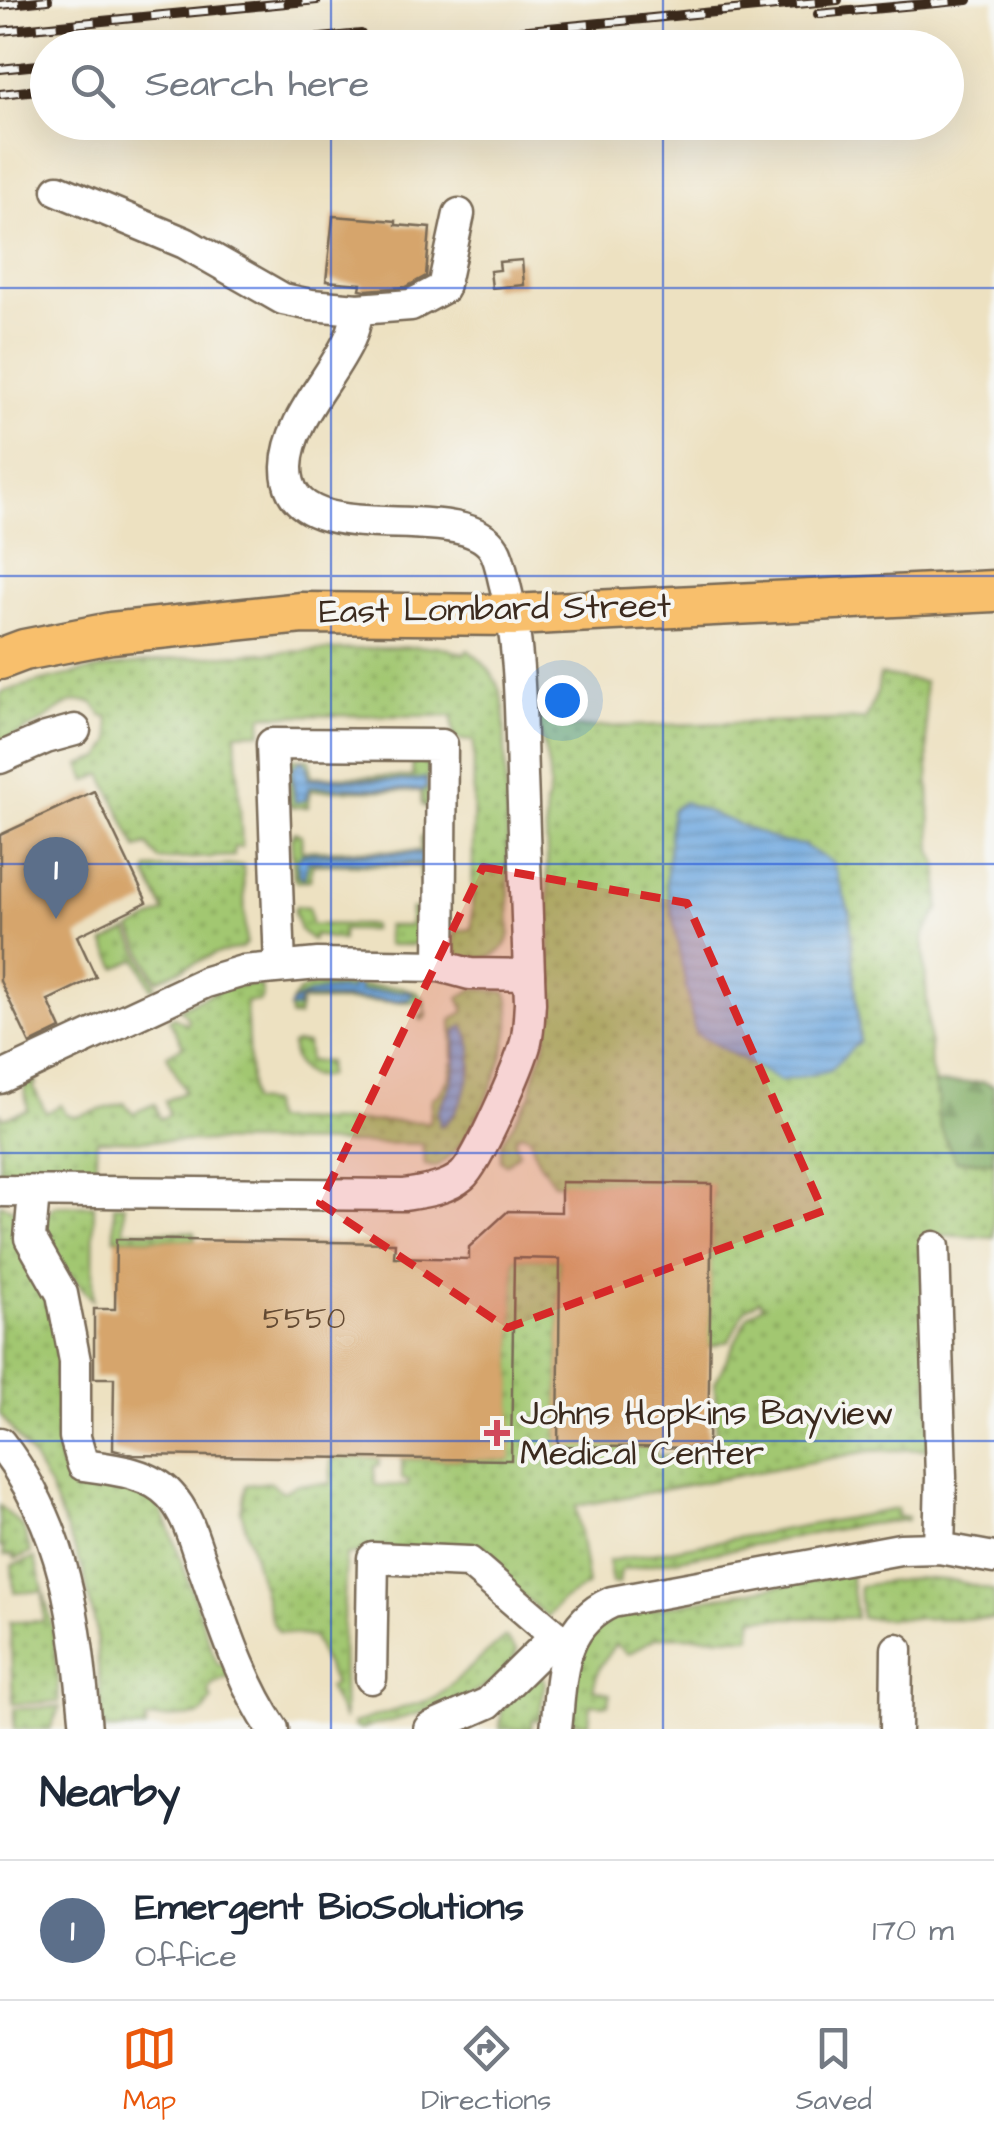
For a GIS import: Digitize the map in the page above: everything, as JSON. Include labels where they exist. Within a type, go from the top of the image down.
[{"type":"main road","name":"East Lombard Street","points":[[0,660],[24,650],[111,633],[302,613],[512,615],[994,590]]},
{"type":"street","points":[[58,190],[186,243],[283,299],[311,306],[358,309],[410,305],[444,288],[459,214]]},
{"type":"street","points":[[0,1192],[380,1198],[426,1191],[448,1184],[470,1166],[520,1058],[529,1022],[521,729],[512,615],[496,551],[476,534],[318,516],[290,489],[287,474],[291,444],[351,336],[358,309]]},
{"type":"street","points":[[0,758],[75,730]]},
{"type":"street","points":[[280,967],[272,744],[442,745],[440,966]]},
{"type":"street","points":[[0,1078],[206,982],[243,971],[280,967],[440,966],[470,974],[529,975]]},
{"type":"street","points":[[34,1192],[30,1238],[62,1294],[75,1361],[75,1437],[82,1465],[144,1478],[168,1492],[184,1516],[234,1651],[258,1707],[273,1729]]},
{"type":"street","points":[[934,1246],[939,1548]]},
{"type":"street","points":[[0,1443],[46,1521],[66,1579],[78,1640],[86,1729]]},
{"type":"street","points":[[429,1729],[488,1704],[583,1620],[620,1600],[865,1554],[939,1548],[994,1558]]},
{"type":"street","points":[[371,1678],[373,1558],[469,1562],[562,1642]]},
{"type":"street","points":[[556,1729],[562,1642]]},
{"type":"street","points":[[896,1729],[897,1649]]},
{"type":"highlighted area","points":[[483,867],[687,903],[823,1211],[507,1328],[320,1203]]},
{"type":"green space","points":[[437,646],[464,654],[468,650],[482,662],[496,682],[504,708],[510,934],[497,954],[484,959],[460,958],[454,948],[455,931],[472,929],[474,741],[454,739],[452,716],[263,715],[261,732],[236,733],[242,847],[234,847],[234,856],[159,860],[148,845],[137,848],[102,774],[87,781],[80,765],[101,758],[111,741],[108,716],[103,717],[93,703],[70,703],[0,742],[0,693],[52,679],[105,668],[216,656]]},
{"type":"green space","points":[[880,675],[924,682],[932,851],[938,864],[939,890],[939,910],[923,936],[931,1069],[956,1161],[994,1161],[994,1238],[924,1234],[931,1449],[869,1451],[576,1506],[588,1585],[561,1601],[547,1617],[504,1578],[389,1549],[346,1555],[344,1720],[328,1687],[334,1684],[313,1637],[279,1632],[272,1622],[241,1511],[246,1485],[270,1482],[283,1492],[298,1484],[331,1484],[331,1458],[379,1458],[379,1465],[374,1466],[375,1485],[408,1486],[409,1480],[402,1479],[402,1459],[510,1460],[514,1258],[560,1259],[558,1445],[655,1447],[656,1456],[717,1457],[715,1383],[748,1316],[763,1305],[759,1300],[744,1311],[729,1341],[709,1347],[712,1185],[554,1183],[536,1155],[531,1137],[521,1133],[515,1140],[519,1153],[506,1164],[501,1160],[501,1143],[531,1095],[547,1038],[550,934],[545,805],[550,786],[536,718],[551,712],[566,713],[567,728],[866,719]]},
{"type":"green space","points":[[288,759],[310,759],[311,776],[412,777],[413,762],[421,759],[428,765],[428,809],[422,805],[421,791],[311,790],[308,807],[289,804]],"holes":[[[292,778],[411,781],[423,790],[308,786],[306,800],[294,795]]]},
{"type":"green space","points":[[295,832],[301,835],[302,850],[421,851],[421,837],[426,833],[426,883],[421,881],[420,866],[312,864],[310,880],[297,882],[291,836]],"holes":[[[326,853],[419,853],[421,863],[307,861],[304,878],[298,875],[297,862]]]},
{"type":"green space","points":[[243,865],[246,943],[242,948],[215,954],[157,980],[131,929],[165,912],[147,875],[148,869]]},
{"type":"green space","points":[[296,906],[309,907],[311,924],[372,925],[372,930],[342,930],[342,940],[314,935],[312,940],[300,930]]},
{"type":"green space","points":[[416,908],[417,942],[387,945],[387,926],[410,926],[411,909]]},
{"type":"green space","points":[[128,931],[156,986],[151,988],[137,959],[117,968],[104,943]]},
{"type":"green space","points":[[254,984],[261,987],[263,994],[260,1001],[246,1002],[251,1101],[270,1103],[272,1120],[430,1122],[432,1098],[439,1094],[449,1078],[452,1063],[456,1062],[451,1085],[440,1105],[453,1116],[472,1069],[470,1036],[453,1058],[452,1020],[465,1011],[459,998],[474,988],[506,992],[510,1009],[501,1060],[464,1139],[434,1167],[425,1165],[422,1144],[97,1140],[95,1173],[0,1174],[0,1112],[3,1118],[28,1110],[24,1085],[34,1080],[46,1113],[61,1105],[66,1114],[76,1117],[124,1103],[133,1113],[155,1104],[160,1119],[169,1115],[165,1101],[185,1092],[167,1055],[183,1046],[169,1019],[174,1017],[187,1024],[188,1018],[180,1008],[223,988]]},
{"type":"green space","points":[[319,985],[402,987],[424,1000],[427,1016],[422,1020],[419,1017],[426,1014],[425,1007],[418,1002],[301,1001],[298,1017],[291,1017],[291,1004],[297,995]]},
{"type":"green space","points":[[296,1043],[307,1044],[309,1061],[328,1062],[327,1076],[313,1076],[302,1070],[292,1052]]},
{"type":"green space","points":[[983,1082],[994,1086],[994,1161],[956,1161],[939,1123],[939,1099],[933,1084]]},
{"type":"green space","points":[[0,1204],[19,1211],[16,1229],[47,1296],[62,1369],[60,1465],[75,1484],[124,1486],[151,1497],[168,1525],[218,1665],[231,1663],[236,1674],[212,1684],[212,1699],[197,1716],[146,1719],[146,1729],[102,1729],[96,1629],[83,1570],[49,1487],[0,1414]]},
{"type":"green space","points":[[94,1205],[93,1300],[46,1247],[43,1218],[55,1206]]},
{"type":"green space","points":[[114,1205],[124,1205],[124,1231],[194,1232],[195,1240],[114,1238]]},
{"type":"green space","points":[[0,1506],[23,1527],[31,1553],[15,1559],[13,1555],[4,1555],[4,1547],[0,1547]]},
{"type":"green space","points":[[897,1509],[897,1517],[908,1517],[907,1520],[860,1525],[621,1570],[619,1584],[612,1583],[608,1561]]},
{"type":"green space","points":[[35,1558],[53,1629],[59,1702],[13,1704],[10,1622],[44,1621],[43,1591],[14,1593],[12,1565]]},
{"type":"green space","points":[[850,1573],[856,1618],[753,1618],[750,1637],[668,1636],[656,1638],[628,1654],[615,1644],[599,1668],[593,1689],[610,1694],[608,1705],[591,1704],[589,1724],[570,1721],[582,1645],[608,1617]]},
{"type":"green space","points":[[915,1578],[957,1581],[994,1591],[994,1619],[861,1618],[859,1586]]},
{"type":"green space","points":[[505,1637],[517,1651],[507,1668],[471,1694],[425,1712],[360,1729],[354,1727],[353,1723],[436,1698]]},
{"type":"green space","points":[[542,1675],[545,1682],[539,1720],[533,1719],[531,1729],[500,1729],[502,1706]]},
{"type":"green space","points":[[60,1707],[50,1729],[14,1729],[14,1709]]},
{"type":"water","points":[[302,760],[307,765],[308,779],[425,778],[427,786],[423,790],[309,786],[306,800],[295,802],[292,767]]},
{"type":"water","points":[[684,802],[781,842],[803,845],[833,863],[850,913],[860,1041],[829,1071],[780,1081],[695,1033],[666,882],[672,810]]},
{"type":"water","points":[[302,853],[428,855],[426,862],[421,863],[308,861],[304,878],[299,875],[297,862]]},
{"type":"water","points":[[359,986],[360,991],[408,991],[413,995],[398,1000],[307,998],[299,1000],[297,1009],[290,1008],[291,1004],[311,993],[350,990]]},
{"type":"water","points":[[463,1026],[471,1049],[468,1079],[457,1108],[440,1126],[438,1111],[456,1066],[456,1031]]},
{"type":"building","points":[[333,216],[430,228],[426,276],[406,287],[366,290],[360,289],[361,284],[326,281]]},
{"type":"building","points":[[522,260],[524,285],[492,288],[490,271],[500,270],[499,262]]},
{"type":"building","points":[[94,791],[147,902],[77,936],[96,977],[48,1000],[61,1029],[30,1044],[0,981],[0,835]]},
{"type":"building","points":[[561,1182],[712,1184],[708,1448],[558,1446],[560,1259],[514,1258],[511,1460],[134,1455],[113,1450],[114,1378],[94,1378],[94,1309],[115,1309],[116,1239],[395,1243],[394,1257],[469,1259],[469,1247],[508,1211],[561,1212]]},
{"type":"railway","points":[[0,5],[48,0]]},
{"type":"railway","points":[[0,31],[317,0]]},
{"type":"railway","points":[[529,30],[838,0]]},
{"type":"railway","points":[[818,14],[968,0]]},
{"type":"railway","points":[[0,69],[30,66]]},
{"type":"railway","points":[[0,94],[30,91]]},
{"type":"place","name":"Emergent BioSolutions","points":[[56,919]]},
{"type":"place","name":"Johns Hopkins Bayview Medical Center","points":[[497,1433]]}]
